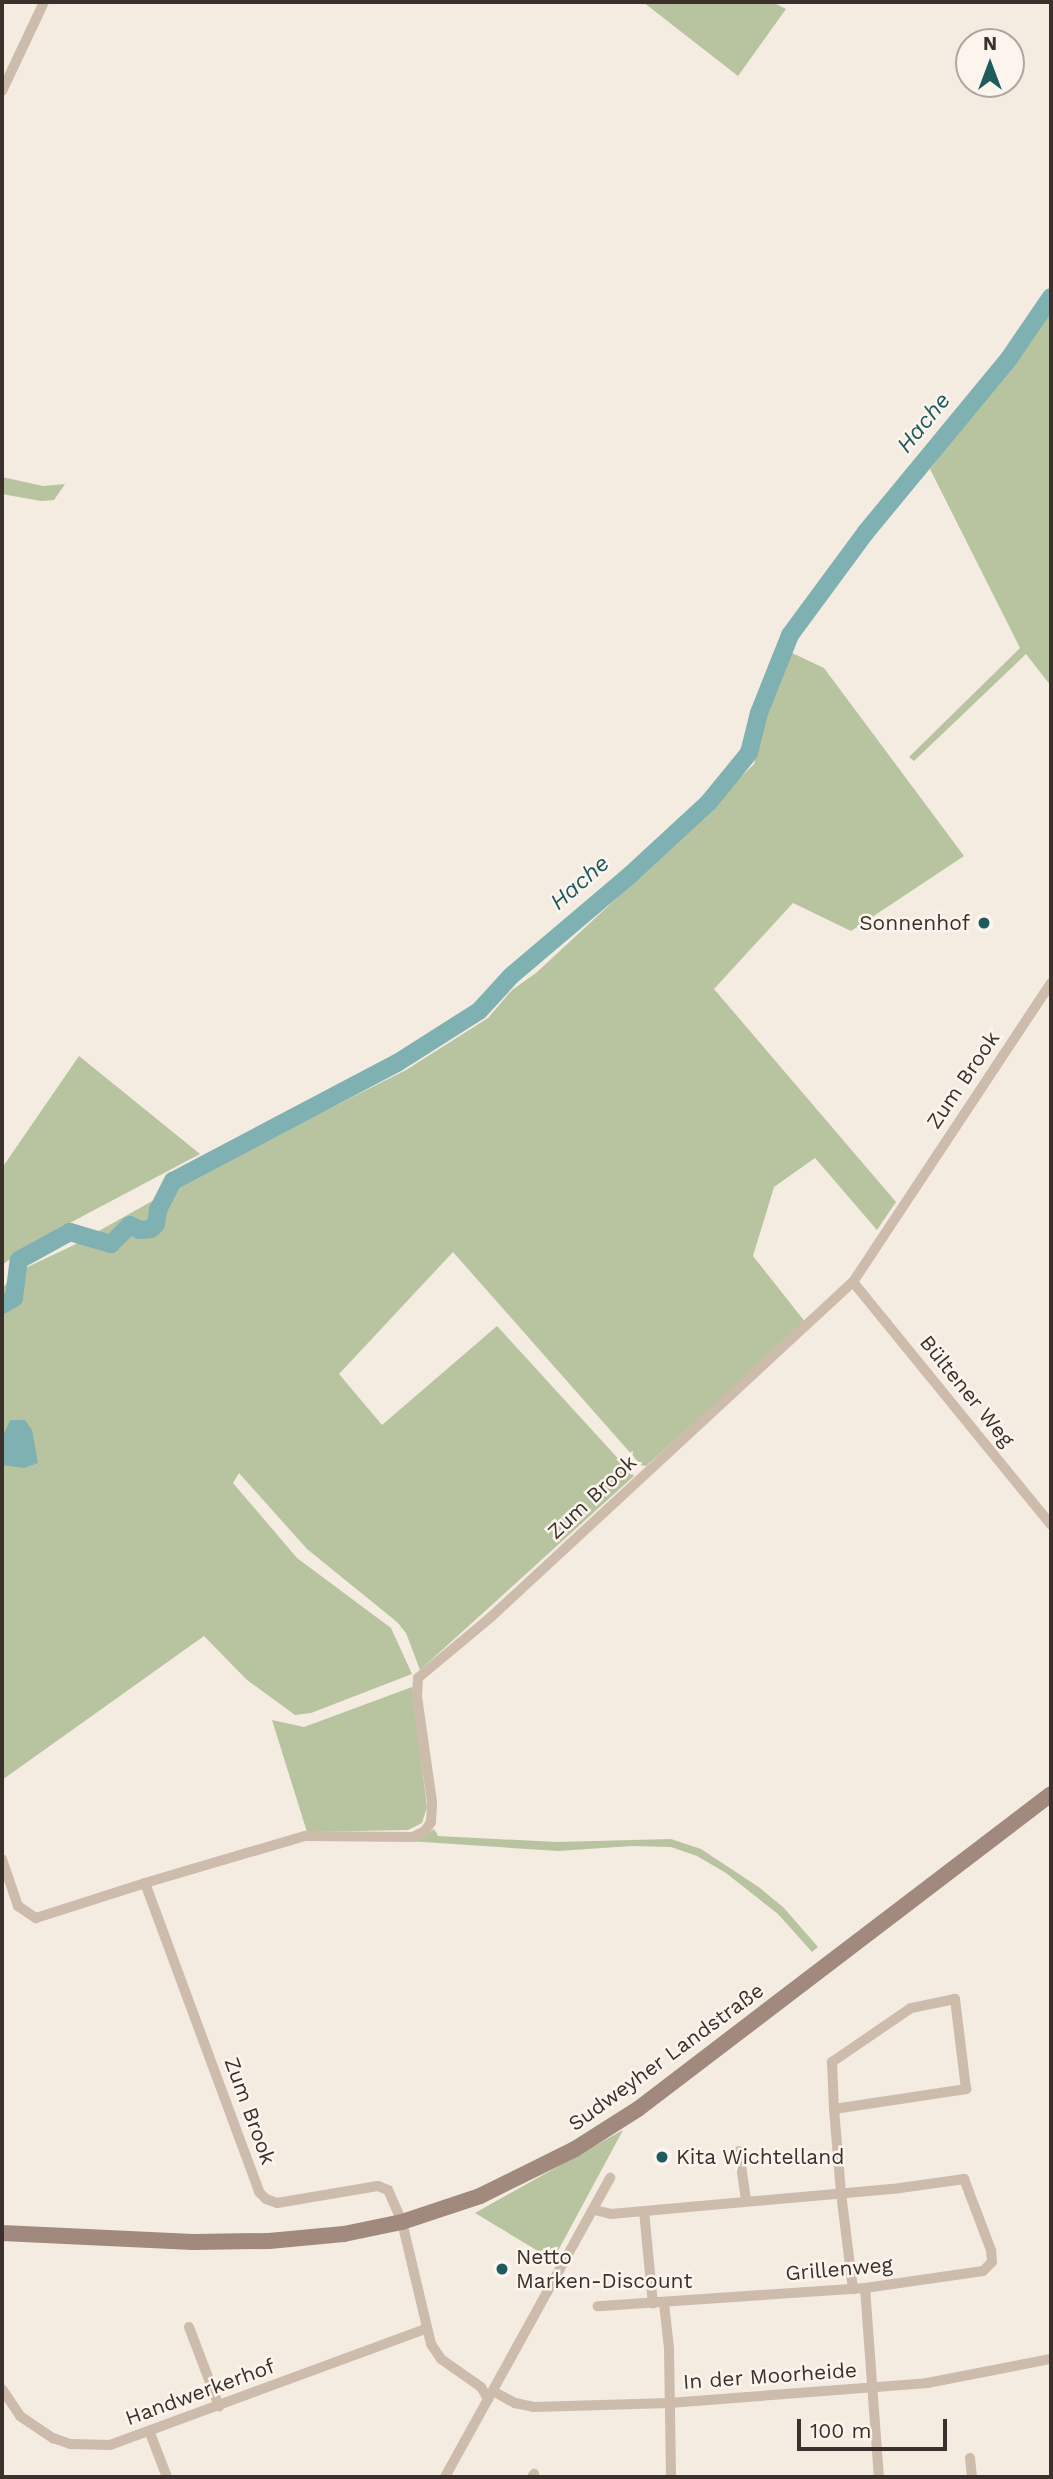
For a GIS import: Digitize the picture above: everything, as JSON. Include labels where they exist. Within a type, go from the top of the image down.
[{"type":"main road","name":"Sudweyher Landstraße","points":[[2,2233],[231,2242],[344,2234],[401,2222],[480,2196],[527,2175],[638,2109],[1051,1794]]},
{"type":"street","points":[[2,91],[44,2]]},
{"type":"street","name":"Zum Brook","points":[[2,1859],[18,1906],[36,1917],[305,1836],[413,1837],[425,1831],[432,1822],[432,1802],[416,1696],[418,1678],[491,1617],[853,1282],[1051,983]]},
{"type":"street","name":"Bültener Weg","points":[[853,1282],[1051,1525]]},
{"type":"street","name":"Zum Brook","points":[[145,1883],[259,2192],[266,2199],[277,2203],[378,2186],[388,2190],[401,2222]]},
{"type":"street","points":[[834,2109],[965,2089],[955,1999],[911,2008],[832,2062],[834,2109],[841,2193],[853,2289]]},
{"type":"street","points":[[739,2151],[746,2200]]},
{"type":"street","points":[[445,2477],[595,2210],[610,2178]]},
{"type":"street","name":"Grillenweg","points":[[598,2306],[865,2288],[983,2271],[992,2262],[991,2250],[964,2179],[841,2193]]},
{"type":"street","points":[[595,2210],[611,2214],[841,2193]]},
{"type":"street","points":[[644,2211],[659,2303],[670,2348],[671,2477]]},
{"type":"street","points":[[401,2222],[426,2329],[441,2360],[491,2395]]},
{"type":"street","points":[[865,2288],[879,2477]]},
{"type":"street","points":[[189,2328],[219,2406]]},
{"type":"street","name":"Handwerkerhof","points":[[2,2389],[20,2416],[34,2428],[69,2444],[110,2445],[150,2433],[426,2329]]},
{"type":"street","name":"In der Moorheide","points":[[491,2395],[534,2407],[669,2403],[927,2383],[1051,2359]]},
{"type":"street","points":[[150,2433],[167,2477]]},
{"type":"street","points":[[971,2458],[972,2477]]},
{"type":"green space","points":[[643,2],[772,2],[786,9],[738,76]]},
{"type":"green space","points":[[1051,306],[1051,686],[1026,654],[914,761],[909,757],[1020,648],[930,469]]},
{"type":"green space","points":[[2,477],[43,486],[65,484],[54,500],[41,501],[2,494]]},
{"type":"green space","points":[[790,652],[824,668],[964,856],[851,931],[793,903],[714,989],[896,1202],[877,1230],[815,1158],[774,1187],[753,1256],[806,1323],[646,1466],[641,1465],[453,1252],[339,1374],[382,1425],[497,1326],[634,1476],[420,1670],[406,1633],[397,1622],[307,1549],[239,1473],[233,1483],[297,1558],[391,1628],[412,1674],[311,1713],[295,1715],[247,1680],[204,1636],[2,1780],[2,1288],[21,1270],[72,1246],[213,1167],[406,1070],[488,1018],[512,990],[536,973],[632,884],[754,764],[765,716]]},
{"type":"green space","points":[[79,1056],[200,1154],[32,1243],[2,1265],[2,1168]]},
{"type":"green space","points":[[412,1687],[427,1807],[422,1823],[408,1830],[307,1832],[272,1720],[304,1727]]},
{"type":"green space","points":[[434,1829],[438,1836],[557,1842],[671,1839],[701,1849],[760,1888],[784,1908],[818,1947],[812,1952],[778,1914],[726,1873],[697,1856],[671,1847],[632,1846],[558,1851],[408,1841],[422,1838]]},
{"type":"green space","points":[[623,2130],[553,2260],[475,2213]]},
{"type":"water","points":[[10,1420],[25,1420],[32,1430],[38,1463],[24,1468],[2,1465],[2,1438]]},
{"type":"waterway","name":"Hache","points":[[2,1305],[14,1298],[19,1260],[70,1232],[111,1244],[130,1225],[140,1230],[151,1229],[156,1224],[158,1210],[173,1181],[397,1063],[479,1011],[511,976],[630,875],[709,802],[749,753],[759,713],[790,635],[866,532],[1008,360],[1051,297]]},
{"type":"place","name":"Sonnenhof","points":[[984,923]]},
{"type":"place","name":"Kita Wichtelland","points":[[662,2157]]},
{"type":"place","name":"Netto Marken-Discount","points":[[502,2269]]}]
